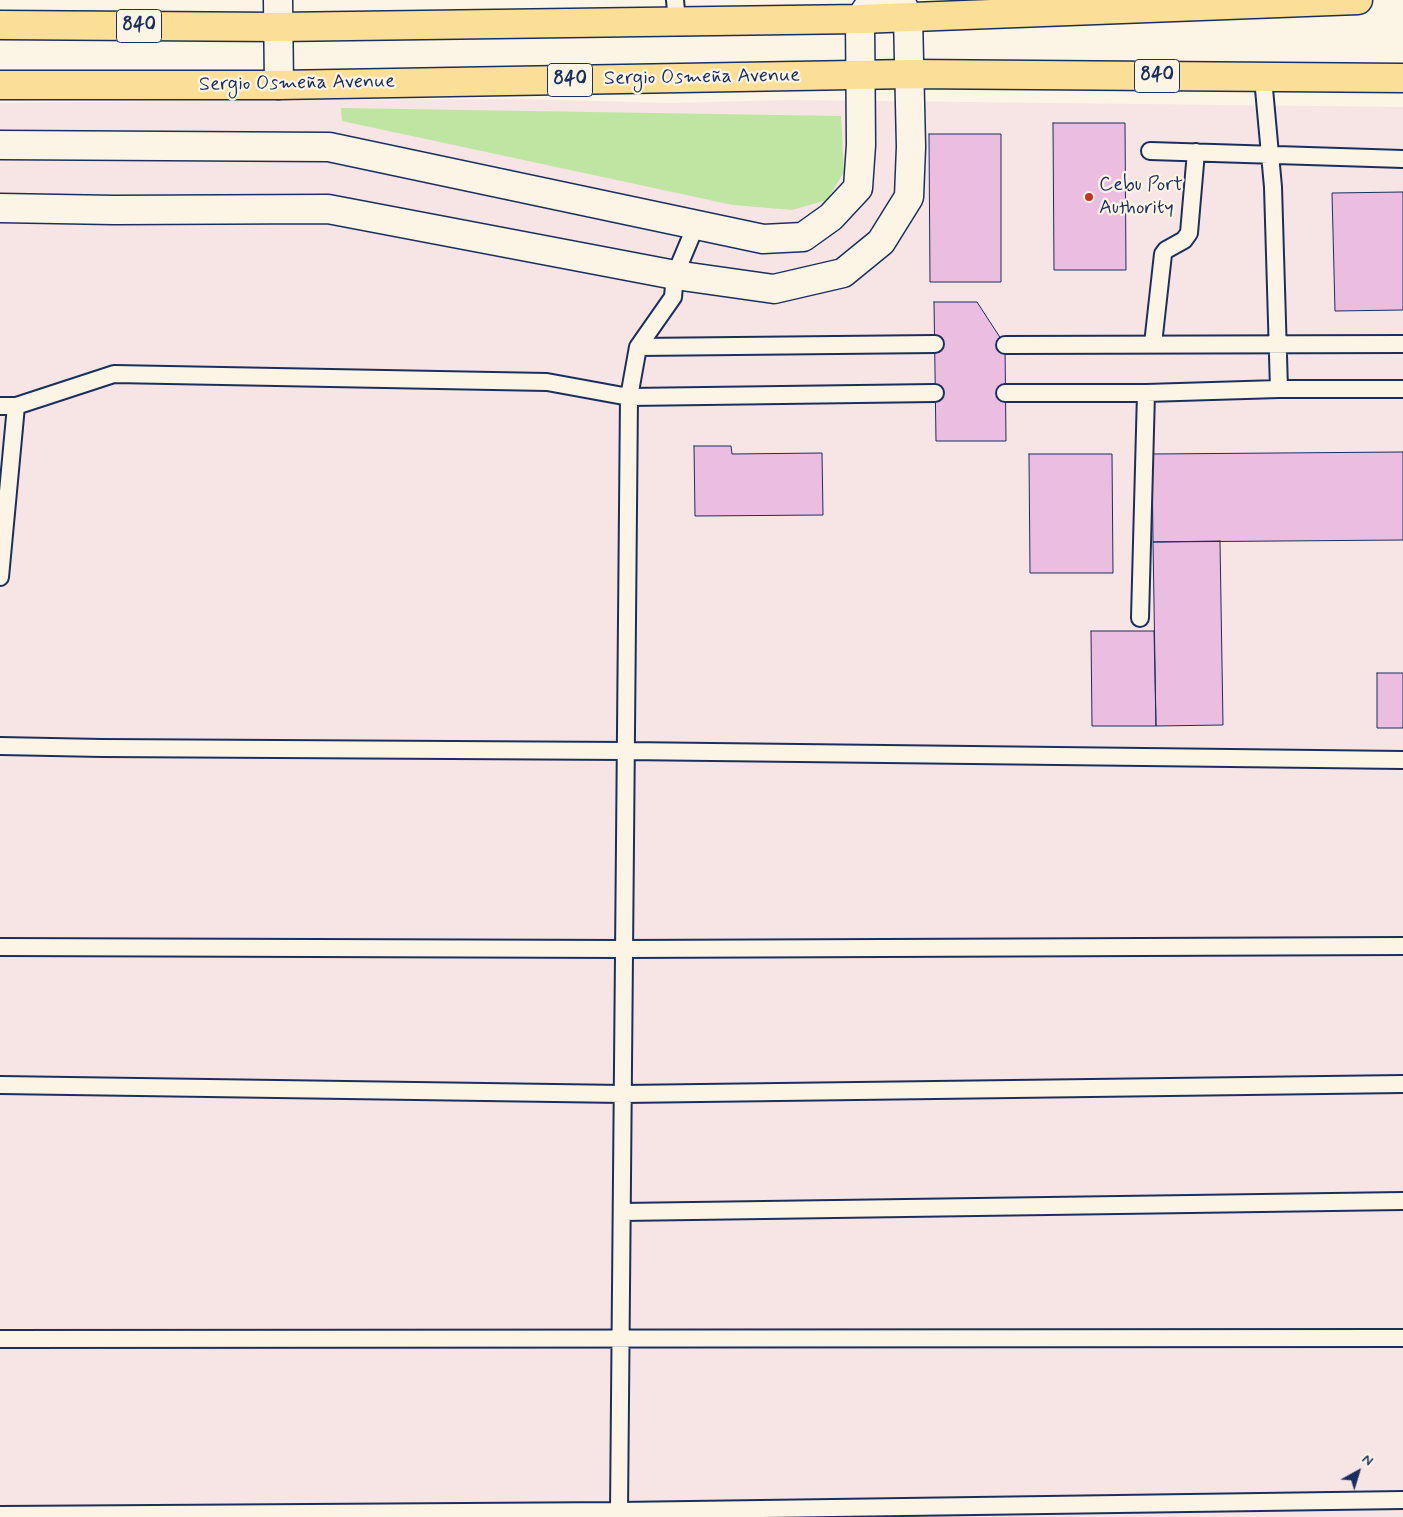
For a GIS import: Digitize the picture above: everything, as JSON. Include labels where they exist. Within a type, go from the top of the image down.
[{"type":"highway","name":"840","points":[[0,25],[278,27],[676,10],[904,9],[1358,0]]},
{"type":"highway","name":"Sergio Osmeña Avenue","points":[[0,85],[279,85],[910,74],[1403,78]]},
{"type":"street","points":[[278,0],[279,85]]},
{"type":"street","points":[[0,145],[330,147],[763,239],[803,237],[831,217],[858,188],[861,145],[861,76],[866,9]]},
{"type":"street","points":[[0,208],[114,210],[328,209],[675,275],[774,289],[843,272],[881,242],[908,197],[911,147],[910,74],[904,9]]},
{"type":"lane","points":[[1263,78],[1271,156],[1278,389]]},
{"type":"lane","points":[[1150,151],[1403,159]]},
{"type":"lane","points":[[1153,344],[1163,254],[1166,250],[1184,240],[1189,233],[1196,152]]},
{"type":"lane","points":[[619,1511],[629,397],[638,347],[673,297],[675,275],[696,225]]},
{"type":"lane","points":[[638,347],[935,344]]},
{"type":"lane","points":[[1005,345],[1403,344]]},
{"type":"lane","points":[[0,577],[8,406],[114,374],[547,382],[629,397],[935,393]]},
{"type":"lane","points":[[1005,393],[1403,389]]},
{"type":"lane","points":[[1140,618],[1146,393]]},
{"type":"lane","points":[[0,746],[1403,760]]},
{"type":"lane","points":[[0,947],[624,949],[1403,946]]},
{"type":"lane","points":[[0,1085],[623,1094],[1403,1084]]},
{"type":"lane","points":[[622,1212],[1403,1202]]},
{"type":"lane","points":[[0,1339],[1403,1338]]},
{"type":"lane","points":[[0,1515],[619,1511],[1403,1500]]},
{"type":"shaded area","points":[[518,99],[670,103],[790,100],[1403,107],[1403,1517],[0,1517],[0,103]]},
{"type":"green space","points":[[341,108],[841,116],[844,172],[827,200],[792,210],[733,205],[342,121]]},
{"type":"building","name":"Cebu Port Authority","points":[[1053,123],[1125,123],[1126,270],[1054,270]]},
{"type":"building","points":[[929,134],[1001,134],[1001,282],[930,282]]},
{"type":"building","points":[[1403,192],[1403,310],[1335,311],[1332,193]]},
{"type":"building","points":[[934,302],[977,302],[1005,345],[1006,441],[936,441]]},
{"type":"building","points":[[694,446],[731,446],[732,454],[822,453],[823,515],[695,516]]},
{"type":"building","points":[[1403,452],[1403,540],[1153,542],[1152,454]]},
{"type":"building","points":[[1029,454],[1112,454],[1113,573],[1030,573]]},
{"type":"building","points":[[1220,541],[1223,725],[1156,726],[1153,542]]},
{"type":"building","points":[[1091,631],[1154,631],[1156,726],[1092,726]]},
{"type":"building","points":[[1377,673],[1403,673],[1403,728],[1377,728]]},
{"type":"place","name":"Cebu Port Authority","points":[[1089,197]]}]
